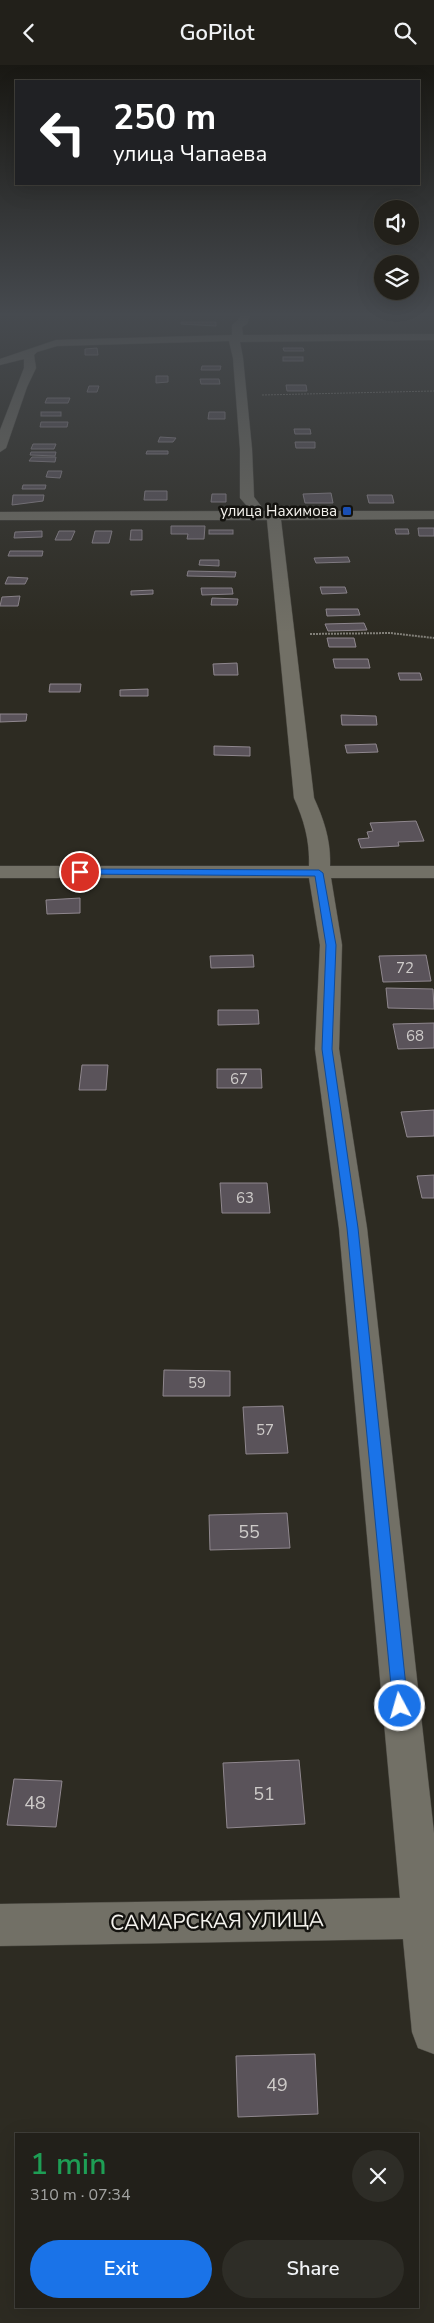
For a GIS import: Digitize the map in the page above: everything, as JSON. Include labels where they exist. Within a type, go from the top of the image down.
[{"type":"street","points":[[0,448],[10,421]]},
{"type":"street","points":[[243,421],[247,497],[262,517],[287,635],[304,798],[313,817],[320,849],[319,873],[331,945],[327,1049],[353,1228],[428,1918],[434,2031]]},
{"type":"street","points":[[0,516],[262,517],[434,515]]},
{"type":"street","points":[[0,871],[434,872]]},
{"type":"street","name":"САМАРСКАЯ УЛИЦА","points":[[0,1925],[428,1918]]},
{"type":"path","points":[[287,635],[390,633],[434,638]]},
{"type":"building","points":[[41,422],[68,422],[67,427],[40,427]]},
{"type":"building","points":[[294,429],[310,429],[311,434],[295,434]]},
{"type":"building","points":[[160,437],[176,438],[173,442],[158,442]]},
{"type":"building","points":[[295,442],[315,442],[315,448],[296,448]]},
{"type":"building","points":[[33,444],[56,444],[54,449],[31,449]]},
{"type":"building","points":[[147,451],[168,451],[168,454],[146,454]]},
{"type":"building","points":[[31,452],[56,452],[55,456],[30,455]]},
{"type":"building","points":[[32,457],[56,457],[55,462],[29,461]]},
{"type":"building","points":[[48,471],[62,471],[60,478],[46,477]]},
{"type":"building","points":[[23,485],[46,485],[45,489],[22,489]]},
{"type":"building","points":[[145,491],[167,491],[167,500],[144,500]]},
{"type":"building","points":[[331,493],[333,503],[305,503],[303,494]]},
{"type":"building","points":[[212,494],[226,494],[226,502],[211,502]]},
{"type":"building","points":[[13,495],[44,495],[43,501],[12,505]]},
{"type":"building","points":[[367,495],[392,495],[394,503],[369,503]]},
{"type":"building","points":[[171,526],[205,526],[204,539],[187,539],[188,534],[171,534]]},
{"type":"building","points":[[418,528],[434,528],[434,536],[419,536]]},
{"type":"building","points":[[395,529],[408,529],[409,534],[396,534]]},
{"type":"building","points":[[131,530],[142,530],[142,540],[130,540]]},
{"type":"building","points":[[209,530],[233,530],[233,534],[209,534]]},
{"type":"building","points":[[42,531],[42,537],[14,538],[15,532]]},
{"type":"building","points":[[59,531],[75,531],[71,540],[55,540]]},
{"type":"building","points":[[95,531],[112,531],[109,543],[92,543]]},
{"type":"building","points":[[10,551],[43,551],[42,556],[8,556]]},
{"type":"building","points":[[348,557],[350,562],[316,563],[314,558]]},
{"type":"building","points":[[200,560],[219,560],[219,566],[199,565]]},
{"type":"building","points":[[188,571],[236,572],[235,577],[187,576]]},
{"type":"building","points":[[8,577],[28,578],[25,584],[5,584]]},
{"type":"building","points":[[320,587],[345,587],[347,593],[322,594]]},
{"type":"building","points":[[201,588],[232,588],[233,594],[202,595]]},
{"type":"building","points":[[153,590],[153,594],[131,595],[131,591]]},
{"type":"building","points":[[20,596],[18,606],[0,606],[2,597]]},
{"type":"building","points":[[212,598],[238,599],[237,605],[211,605]]},
{"type":"building","points":[[326,609],[358,609],[360,615],[327,616]]},
{"type":"building","points":[[364,623],[367,630],[328,631],[325,624]]},
{"type":"building","points":[[327,638],[354,638],[356,647],[329,647]]},
{"type":"building","points":[[333,659],[368,659],[370,668],[335,668]]},
{"type":"building","points":[[237,663],[238,675],[214,675],[213,664]]},
{"type":"building","points":[[398,673],[420,673],[422,680],[400,680]]},
{"type":"building","points":[[50,684],[81,684],[80,692],[49,692]]},
{"type":"building","points":[[148,689],[148,696],[120,696],[120,690]]},
{"type":"building","points":[[0,714],[27,714],[26,721],[0,722]]},
{"type":"building","points":[[341,715],[376,716],[377,725],[342,725]]},
{"type":"building","points":[[376,744],[378,752],[347,753],[345,745]]},
{"type":"building","points":[[214,746],[250,747],[250,756],[214,755]]},
{"type":"building","points":[[416,821],[424,841],[398,842],[399,846],[361,848],[358,839],[369,838],[367,832],[373,831],[370,823]]},
{"type":"building","points":[[80,898],[80,913],[47,914],[46,900]]},
{"type":"building","points":[[253,955],[254,967],[211,968],[210,956]]},
{"type":"building","points":[[426,955],[431,981],[383,982],[379,956]]},
{"type":"building","points":[[386,988],[433,989],[434,1009],[388,1008]]},
{"type":"building","points":[[218,1010],[258,1010],[259,1024],[218,1025]]},
{"type":"building","points":[[434,1023],[434,1048],[398,1049],[393,1024]]},
{"type":"building","points":[[82,1065],[108,1065],[106,1090],[79,1090]]},
{"type":"building","points":[[217,1069],[261,1069],[262,1088],[217,1088]]},
{"type":"building","points":[[434,1110],[434,1136],[407,1137],[401,1112]]},
{"type":"building","points":[[434,1175],[434,1198],[422,1198],[417,1176]]},
{"type":"building","points":[[220,1183],[267,1183],[270,1213],[222,1213]]},
{"type":"building","points":[[164,1370],[230,1371],[230,1396],[163,1396]]},
{"type":"building","points":[[283,1406],[288,1453],[246,1454],[243,1407]]},
{"type":"building","points":[[287,1513],[290,1548],[210,1550],[209,1515]]},
{"type":"building","points":[[299,1760],[305,1824],[227,1828],[223,1763]]},
{"type":"building","points":[[14,1779],[62,1781],[56,1827],[7,1825]]},
{"type":"building","points":[[315,2054],[318,2114],[238,2117],[236,2056]]},
{"type":"place","name":"улица Нахимова","points":[[347,511]]},
{"type":"route","points":[[80,872],[319,873],[331,945],[327,1049],[353,1228],[400,1706]]}]
